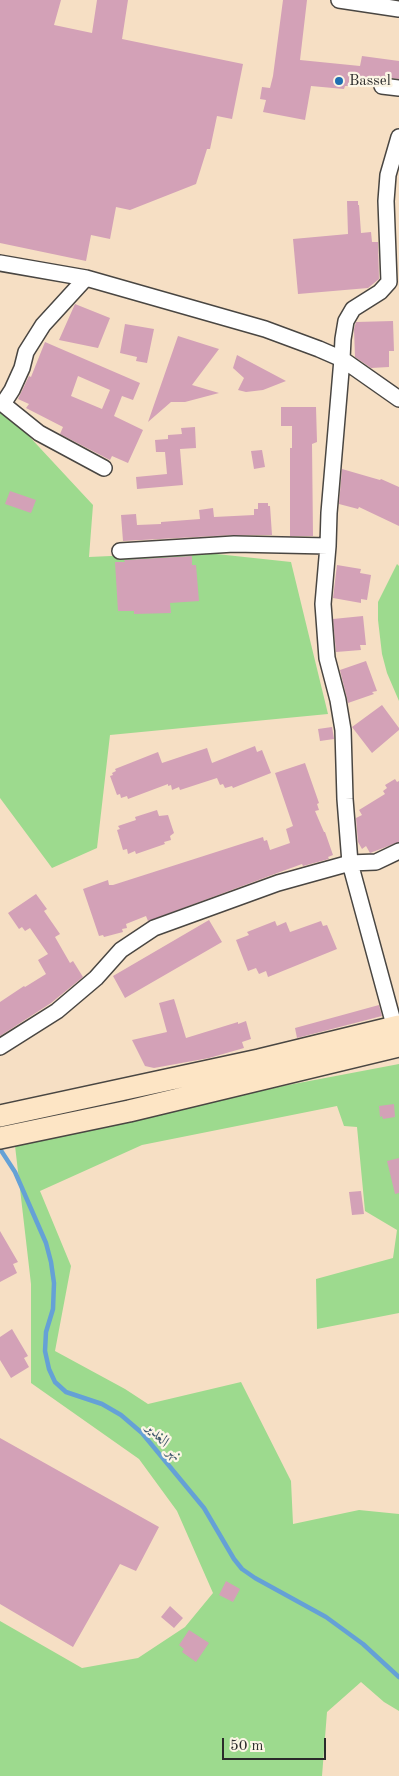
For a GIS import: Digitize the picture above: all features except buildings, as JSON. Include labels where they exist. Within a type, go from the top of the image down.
[{"type":"street","points":[[339,0],[399,9]]},
{"type":"street","points":[[382,86],[399,88]]},
{"type":"street","points":[[398,1036],[350,863],[345,799],[343,730],[338,700],[327,658],[322,604],[328,546],[328,513],[342,359],[342,339],[346,321],[354,309],[380,292],[389,282],[394,257],[386,201],[388,175],[399,137]]},
{"type":"street","points":[[0,263],[86,278],[265,329],[342,359],[399,399]]},
{"type":"street","points":[[86,278],[43,325],[26,352],[22,368],[12,390],[1,407],[39,433],[104,468]]},
{"type":"street","points":[[120,551],[234,544],[328,546]]},
{"type":"street","points":[[0,1048],[57,1011],[96,978],[122,950],[154,928],[278,883],[350,863],[376,862],[399,851]]},
{"type":"street","points":[[0,1116],[260,1060],[398,1036]]},
{"type":"street","points":[[0,1138],[203,1094],[398,1036]]},
{"type":"green space","points":[[0,405],[93,505],[89,557],[198,552],[291,562],[328,714],[110,735],[97,848],[52,868],[0,798]]},
{"type":"green space","points":[[397,564],[399,566],[399,701],[387,673],[382,654],[378,620],[378,602]]},
{"type":"green space","points":[[399,1064],[399,1313],[317,1329],[316,1279],[393,1258],[397,1230],[365,1211],[357,1127],[344,1126],[337,1106],[142,1145],[40,1191],[71,1266],[55,1351],[125,1389],[148,1404],[241,1382],[291,1481],[293,1524],[359,1510],[399,1514],[399,1711],[384,1702],[361,1682],[327,1712],[322,1776],[0,1776],[0,1621],[82,1668],[138,1658],[185,1627],[213,1593],[177,1511],[139,1459],[31,1383],[31,1284],[14,1137]]},
{"type":"waterway","name":"نهر الغدير","points":[[0,1149],[15,1172],[46,1243],[51,1262],[54,1283],[53,1309],[46,1332],[45,1351],[49,1369],[55,1382],[66,1392],[102,1404],[121,1415],[142,1433],[204,1508],[234,1559],[242,1569],[326,1617],[363,1644],[399,1677]]},
{"type":"place","name":"Bassel","points":[[339,81]]}]
